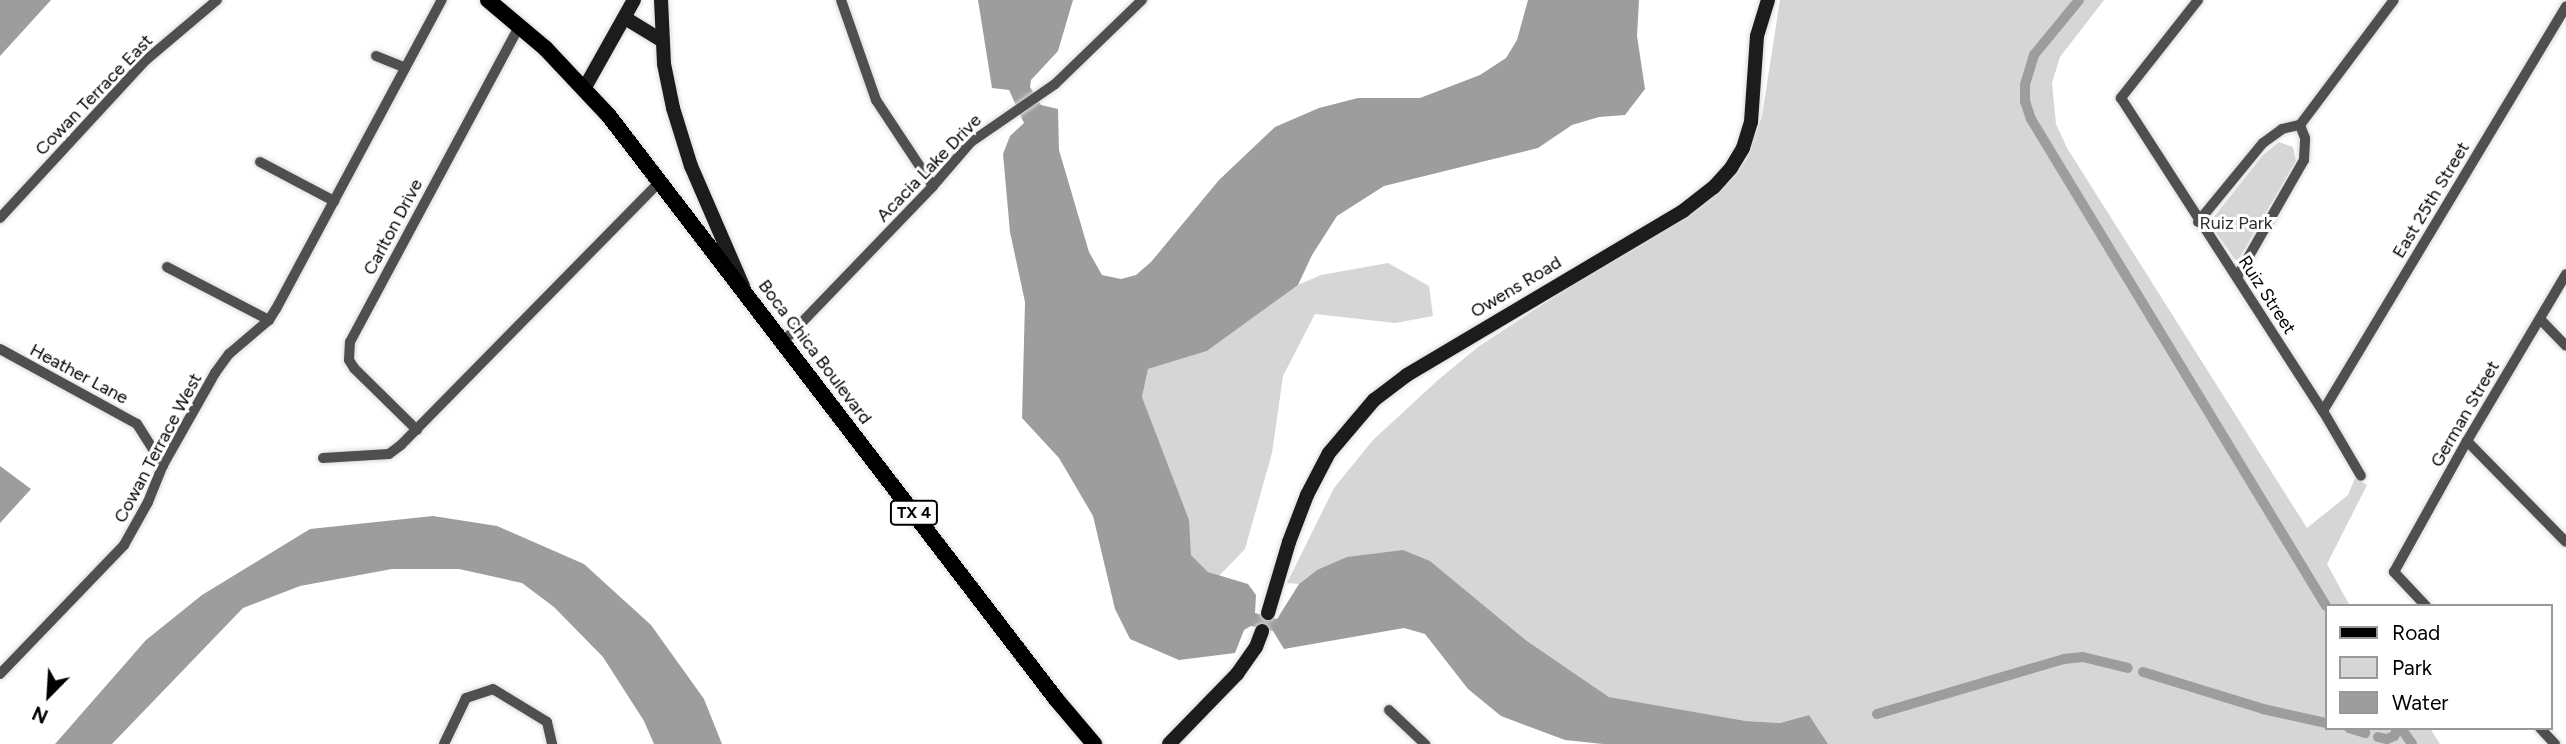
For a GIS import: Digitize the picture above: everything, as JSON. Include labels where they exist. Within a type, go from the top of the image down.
[{"type":"main road","name":"Boca Chica Boulevard","points":[[488,0],[520,25],[584,89],[748,296],[1094,744]]},
{"type":"street","name":"Cowan Terrace East","points":[[0,218],[146,60],[217,0]]},
{"type":"street","name":"Cowan Terrace West","points":[[0,674],[124,545],[148,502],[163,465],[229,354],[269,320],[442,0]]},
{"type":"street","points":[[584,89],[634,0]]},
{"type":"street","points":[[661,0],[661,40],[673,108],[691,166],[748,296]]},
{"type":"street","points":[[841,0],[876,100],[933,186]]},
{"type":"street","name":"Acacia Lake Drive","points":[[782,343],[933,186],[971,142],[1055,84],[1142,0]]},
{"type":"street","name":"Owens Road","points":[[1268,613],[1297,517],[1307,495],[1329,453],[1374,400],[1407,375],[1683,211],[1714,187],[1731,168],[1742,148],[1751,122],[1757,36],[1768,0]]},
{"type":"street","name":"Ruiz Street","points":[[2198,0],[2121,98],[2198,222],[2323,411],[2361,476]]},
{"type":"street","points":[[2198,222],[2263,144],[2281,129],[2300,125],[2394,0]]},
{"type":"street","name":"East 25th Street","points":[[2323,411],[2566,6]]},
{"type":"street","points":[[625,18],[661,40]]},
{"type":"street","name":"Carlton Drive","points":[[417,430],[354,368],[349,360],[349,342],[520,25]]},
{"type":"street","points":[[376,56],[405,68]]},
{"type":"street","points":[[2236,278],[2304,160],[2305,138],[2300,125]]},
{"type":"street","points":[[260,162],[334,201]]},
{"type":"street","points":[[323,458],[388,454],[417,430],[659,182]]},
{"type":"street","points":[[167,267],[269,320]]},
{"type":"street","name":"German Street","points":[[2424,604],[2394,572],[2467,441],[2566,274]]},
{"type":"street","points":[[2540,318],[2566,346]]},
{"type":"street","name":"Heather Lane","points":[[0,349],[137,424],[163,465]]},
{"type":"street","points":[[2467,441],[2566,542]]},
{"type":"street","points":[[1169,744],[1237,674],[1256,647],[1262,631]]},
{"type":"street","points":[[444,744],[466,698],[493,689],[547,722],[552,744]]},
{"type":"street","points":[[1388,710],[1424,744]]},
{"type":"street","points":[[2542,730],[2555,744]]},
{"type":"green space","points":[[1780,0],[2104,0],[2060,57],[2052,83],[2056,124],[2067,148],[2307,528],[2348,495],[2355,478],[2367,485],[2327,564],[2349,604],[2324,604],[2324,730],[2431,730],[2440,744],[1828,744],[1809,715],[1780,723],[1746,721],[1609,697],[1527,641],[1430,561],[1317,570],[1299,584],[1287,583],[1334,488],[1373,440],[1478,347],[1729,182],[1746,160],[1762,116]]},
{"type":"green space","name":"Ruiz Park","points":[[2279,142],[2293,147],[2296,161],[2237,262],[2209,223],[2263,155]]},
{"type":"green space","points":[[1388,263],[1429,286],[1433,316],[1395,323],[1315,314],[1283,376],[1272,453],[1245,549],[1219,576],[1208,572],[1191,555],[1188,519],[1142,397],[1148,369],[1207,351],[1298,285],[1321,275]]},
{"type":"water","points":[[0,0],[51,0],[0,56]]},
{"type":"water","points":[[978,0],[1073,0],[1058,51],[1031,80],[1030,87],[1041,105],[1058,109],[1059,150],[1089,252],[1102,275],[1121,279],[1136,275],[1151,262],[1219,180],[1275,127],[1319,108],[1358,98],[1420,98],[1480,75],[1506,58],[1517,40],[1528,0],[1639,0],[1637,36],[1645,89],[1625,115],[1599,117],[1572,125],[1538,148],[1384,186],[1337,216],[1312,255],[1298,285],[1207,351],[1148,369],[1142,397],[1189,520],[1191,555],[1208,572],[1248,584],[1256,595],[1255,613],[1277,619],[1299,584],[1317,570],[1347,557],[1403,550],[1430,561],[1527,641],[1609,697],[1746,721],[1780,723],[1809,715],[1828,744],[1603,744],[1565,740],[1501,716],[1468,689],[1425,634],[1404,628],[1284,649],[1273,631],[1251,626],[1244,630],[1235,653],[1179,660],[1130,639],[1115,609],[1093,516],[1059,458],[1022,418],[1025,302],[1010,232],[1003,154],[1010,136],[1024,123],[1009,90],[992,88]]},
{"type":"water","points":[[0,466],[31,489],[0,523]]},
{"type":"water","points":[[433,516],[497,526],[584,564],[651,625],[704,699],[722,744],[654,744],[644,721],[603,657],[554,607],[522,583],[459,569],[392,569],[300,586],[243,608],[112,744],[55,744],[146,640],[202,595],[310,529]]},
{"type":"waterway","points":[[2079,0],[2034,55],[2025,85],[2025,101],[2031,119],[2325,604]]},
{"type":"waterway","points":[[1877,714],[2064,659],[2083,657],[2128,668]]},
{"type":"waterway","points":[[2143,672],[2263,709],[2324,723]]},
{"type":"waterway","points":[[2355,730],[2365,733]]},
{"type":"waterway","points":[[2378,737],[2387,739],[2394,736],[2397,730]]},
{"type":"waterway","points":[[2402,730],[2412,744]]}]
